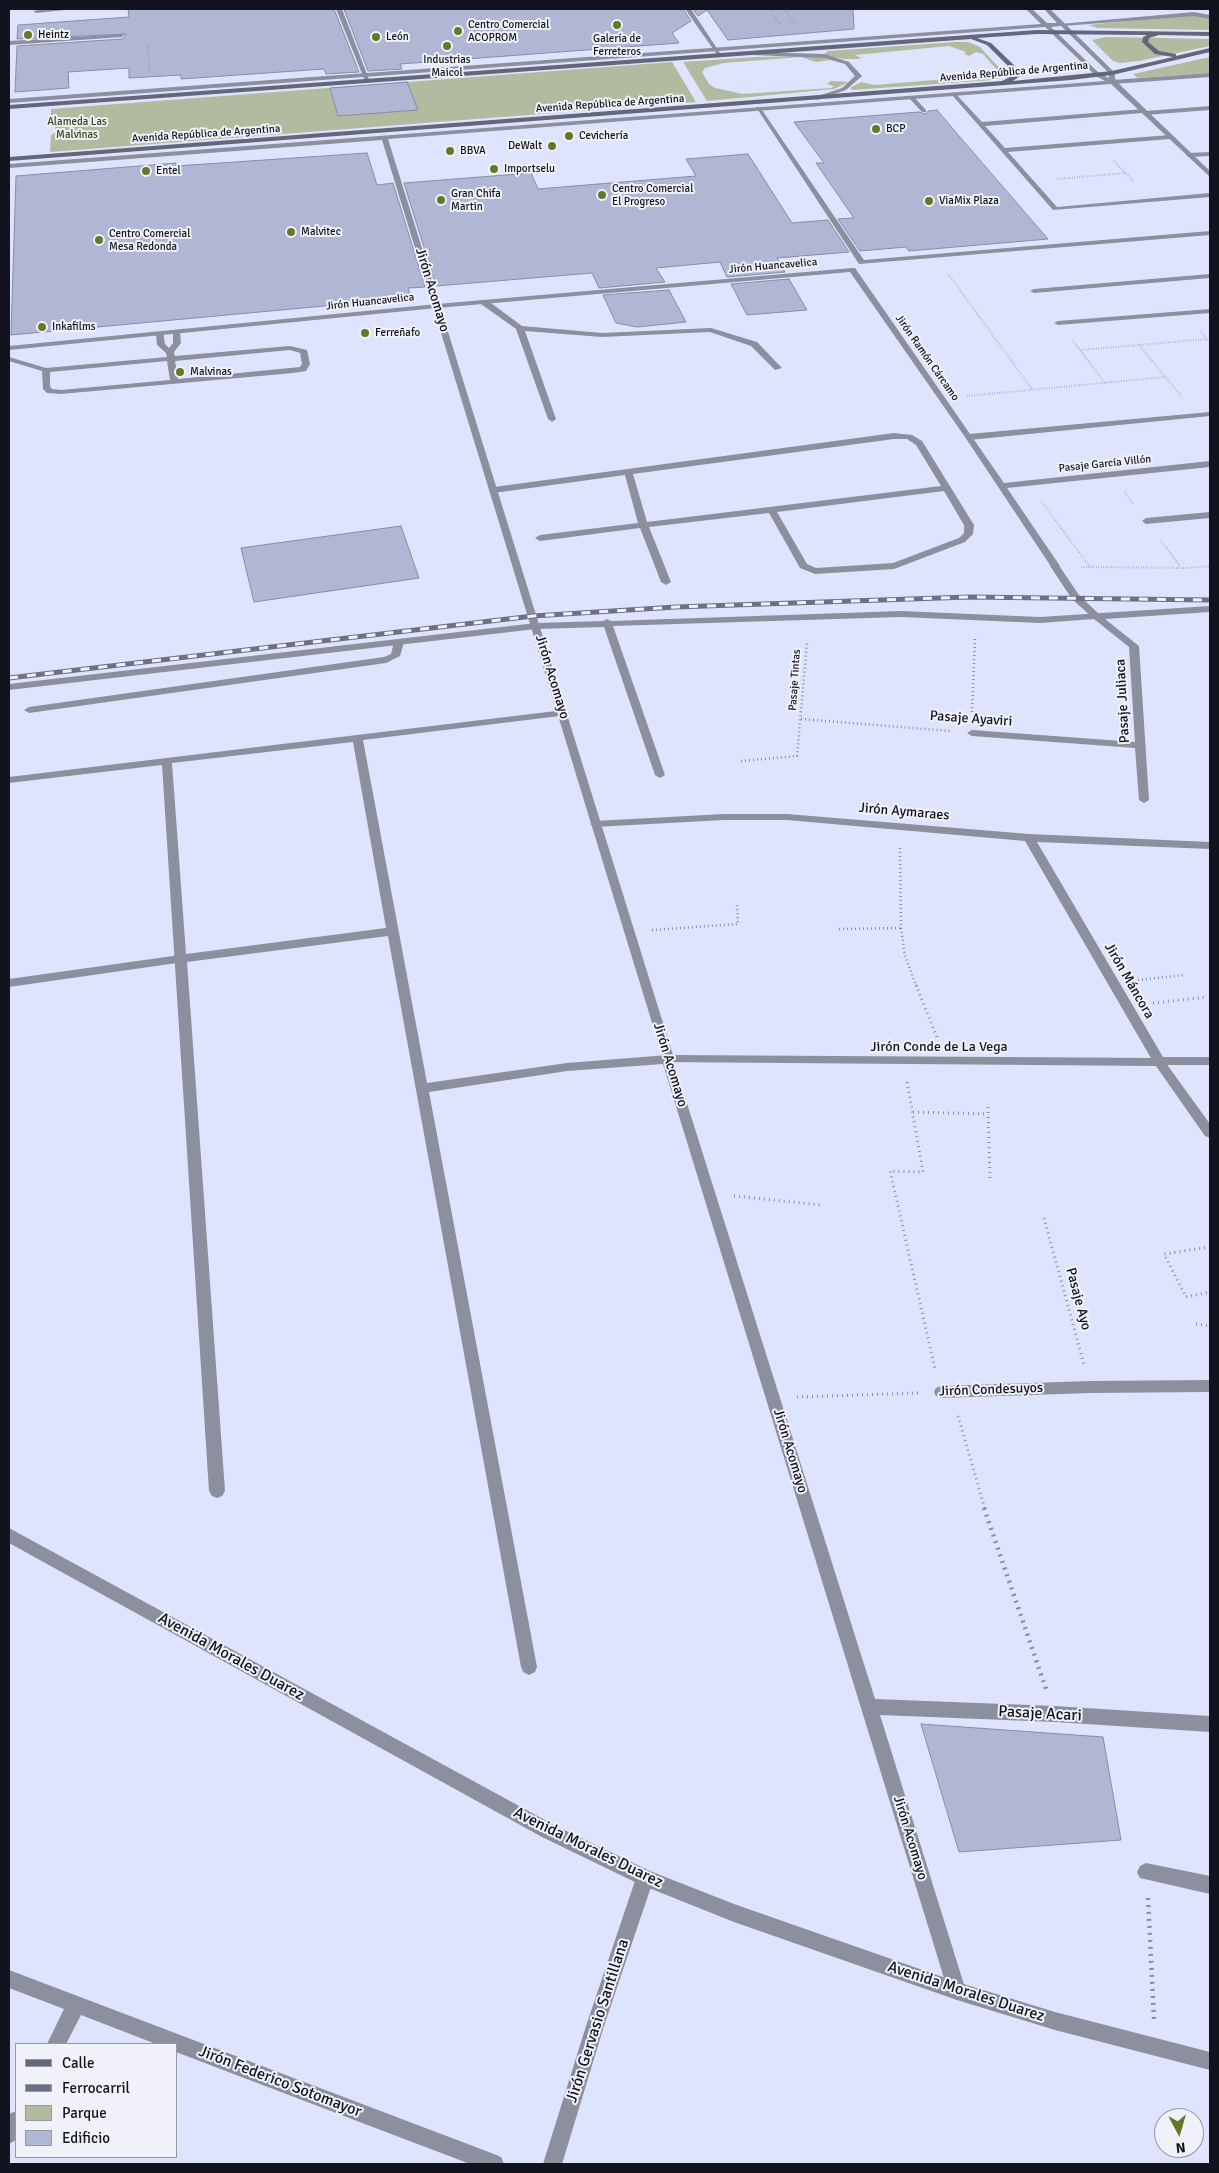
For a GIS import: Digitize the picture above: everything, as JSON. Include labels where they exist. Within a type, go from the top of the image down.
[{"type":"main road","points":[[9,108],[367,78],[1053,32],[1210,34]]},
{"type":"main road","points":[[1169,34],[1152,35],[1144,39],[1158,53],[1187,55]]},
{"type":"main road","points":[[956,38],[976,40],[989,44],[1015,69],[1017,76],[1012,80],[995,84]]},
{"type":"main road","name":"Avenida República de Argentina","points":[[9,159],[1098,76],[1210,50]]},
{"type":"street","points":[[36,11],[72,9]]},
{"type":"street","points":[[340,9],[367,78]]},
{"type":"street","points":[[688,9],[720,55]]},
{"type":"street","points":[[1029,9],[1098,76],[1113,82],[1210,175]]},
{"type":"street","points":[[1047,9],[1112,73],[1113,82]]},
{"type":"street","points":[[9,101],[367,78],[716,49],[1191,14],[1210,17]]},
{"type":"street","points":[[9,43],[122,35]]},
{"type":"street","points":[[746,54],[818,55],[847,62],[859,76],[844,89],[817,98]]},
{"type":"street","name":"Avenida República de Argentina","points":[[9,166],[1210,75]]},
{"type":"street","points":[[954,94],[1055,208],[1210,195]]},
{"type":"street","points":[[912,97],[924,111]]},
{"type":"street","points":[[758,108],[862,262]]},
{"type":"street","points":[[981,124],[1210,108]]},
{"type":"street","name":"Jirón Acomayo","points":[[384,137],[564,713],[628,932],[957,1991]]},
{"type":"street","points":[[1004,150],[1170,137]]},
{"type":"street","points":[[1189,155],[1210,154]]},
{"type":"street","points":[[852,270],[862,262],[1210,233]]},
{"type":"street","name":"Jirón Huancavelica","points":[[9,348],[437,306],[852,270]]},
{"type":"street","name":"Jirón Ramón Cárcamo","points":[[852,270],[969,437],[1076,597],[1098,618]]},
{"type":"street","points":[[1034,291],[1210,276]]},
{"type":"street","points":[[484,302],[520,328],[602,335],[711,330],[754,344],[778,368]]},
{"type":"street","points":[[1058,323],[1210,311]]},
{"type":"street","points":[[520,328],[552,419]]},
{"type":"street","points":[[174,382],[171,356],[177,343],[176,332]]},
{"type":"street","points":[[160,334],[161,345],[171,356]]},
{"type":"street","points":[[9,359],[46,370],[171,356],[290,348],[304,352],[306,364],[303,369],[293,371],[56,392],[50,391],[46,387],[46,370]]},
{"type":"street","points":[[969,437],[1210,414]]},
{"type":"street","points":[[494,490],[894,436],[909,437],[919,443],[969,526],[968,534],[962,540],[894,566],[840,571],[815,571],[803,566],[770,509]]},
{"type":"street","name":"Pasaje García Villón","points":[[1001,486],[1210,464]]},
{"type":"street","points":[[628,472],[643,524],[666,582]]},
{"type":"street","points":[[540,538],[946,488]]},
{"type":"street","points":[[1146,522],[1210,514]]},
{"type":"street","points":[[9,687],[536,626],[607,622],[901,614],[1040,620],[1098,618],[1210,609]]},
{"type":"street","name":"Pasaje Juliaca","points":[[1098,618],[1134,646],[1138,745],[1144,800]]},
{"type":"street","points":[[607,622],[660,775]]},
{"type":"street","points":[[30,710],[386,660],[395,656],[399,642]]},
{"type":"street","points":[[9,780],[564,713]]},
{"type":"street","name":"Pasaje Ayaviri","points":[[972,733],[1138,745]]},
{"type":"street","points":[[358,738],[529,1667]]},
{"type":"street","points":[[167,761],[217,1491]]},
{"type":"street","name":"Jirón Aymaraes","points":[[595,824],[724,817],[787,817],[1029,838],[1210,845]]},
{"type":"street","name":"Jirón Máncora","points":[[1029,838],[1159,1062],[1210,1133]]},
{"type":"street","points":[[9,983],[393,931]]},
{"type":"street","name":"Jirón Conde de La Vega","points":[[422,1088],[567,1067],[668,1059],[904,1062],[1210,1061]]},
{"type":"street","name":"Jirón Condesuyos","points":[[946,1392],[1090,1387],[1210,1386]]},
{"type":"street","name":"Avenida Morales Duarez","points":[[10,1539],[548,1831],[645,1878],[734,1913],[957,1991],[1156,2048],[1210,2061]]},
{"type":"street","name":"Pasaje Acari","points":[[869,1707],[1055,1714],[1210,1724]]},
{"type":"street","points":[[1146,1872],[1210,1885]]},
{"type":"street","name":"Jirón Gervasio Santillana","points":[[552,2164],[595,2026],[645,1878]]},
{"type":"street","name":"Jirón Federico Sotomayor","points":[[9,1979],[494,2164]]},
{"type":"street","points":[[57,2043],[77,2004]]},
{"type":"street","points":[[9,2134],[15,2122]]},
{"type":"path","points":[[147,45],[152,91]]},
{"type":"path","points":[[1097,143],[1152,200]]},
{"type":"path","points":[[1031,181],[1126,173]]},
{"type":"path","points":[[935,255],[1033,390]]},
{"type":"path","points":[[1080,350],[1207,339]]},
{"type":"path","points":[[1139,345],[1197,415]]},
{"type":"path","points":[[941,398],[1165,377]]},
{"type":"path","points":[[1028,483],[1090,568]]},
{"type":"path","points":[[1055,566],[1090,568],[1188,568],[1210,566]]},
{"type":"path","points":[[972,733],[975,634]]},
{"type":"path","name":"Pasaje Tintas","points":[[741,761],[797,756],[806,643]]},
{"type":"path","name":"Pasaje Ayaviri","points":[[801,719],[972,733]]},
{"type":"path","points":[[900,827],[904,956],[946,1062]]},
{"type":"path","points":[[628,932],[738,924],[737,904]]},
{"type":"path","points":[[839,929],[902,928]]},
{"type":"path","points":[[1113,982],[1185,975]]},
{"type":"path","points":[[1127,1006],[1207,998]]},
{"type":"path","points":[[904,1062],[923,1172],[890,1172],[946,1392],[990,1528],[1055,1714]]},
{"type":"path","points":[[988,1107],[990,1179]]},
{"type":"path","points":[[913,1112],[988,1114]]},
{"type":"path","points":[[710,1193],[821,1205]]},
{"type":"path","name":"Pasaje Ayo","points":[[1044,1218],[1090,1387]]},
{"type":"path","points":[[1210,1247],[1164,1254],[1186,1297],[1210,1292]]},
{"type":"path","points":[[1196,1324],[1210,1326]]},
{"type":"path","name":"Jirón Condesuyos","points":[[773,1397],[946,1392]]},
{"type":"path","points":[[1146,1872],[1156,2048]]},
{"type":"green space","points":[[1186,15],[1207,16],[1210,19],[1210,30],[1098,28],[1088,25]]},
{"type":"green space","points":[[1106,37],[1210,39],[1210,46],[1139,61],[1120,63],[1113,61],[1092,40]]},
{"type":"green space","points":[[968,42],[980,47],[1002,71],[1002,76],[993,80],[853,90],[850,88],[861,82],[874,85],[984,76],[986,75],[978,72],[997,70],[983,54],[976,52],[969,56],[964,54],[966,52],[949,46],[855,55],[861,58],[859,59],[845,59],[823,55],[828,51]]},
{"type":"green space","points":[[816,56],[831,60],[816,62],[801,57],[724,63],[705,68],[702,72],[709,84],[715,88],[743,94],[831,88],[834,86],[827,84],[831,81],[849,82],[834,89],[707,101],[683,62],[756,57]]},
{"type":"green space","points":[[1210,57],[1210,73],[1138,78],[1133,74]]},
{"type":"green space","name":"Alameda Las Malvinas","points":[[672,62],[696,102],[50,152],[51,135],[56,132],[55,127],[51,124],[51,109]]},
{"type":"building","points":[[128,9],[334,9],[359,72],[326,74],[324,69],[181,79],[181,75],[129,78],[129,68],[68,72],[69,88],[15,92],[17,46],[122,39],[126,34],[17,39],[18,25],[129,17]]},
{"type":"building","points":[[344,9],[683,9],[691,21],[672,33],[679,43],[400,64],[402,69],[368,71]]},
{"type":"building","points":[[693,9],[853,9],[854,29],[728,40],[707,10],[698,16]]},
{"type":"building","points":[[407,82],[418,110],[338,116],[330,88]]},
{"type":"building","name":"ViaMix Plaza","points":[[937,110],[1048,239],[909,251],[906,247],[860,251],[838,219],[854,218],[816,163],[824,163],[794,122],[919,112],[926,114],[928,111]]},
{"type":"building","points":[[367,153],[377,185],[393,183],[425,287],[408,288],[411,298],[11,335],[16,176],[176,163],[176,166]]},
{"type":"building","name":"Centro Comercial El Progreso","points":[[748,154],[792,223],[828,220],[849,252],[777,258],[785,272],[727,277],[720,262],[656,268],[665,282],[599,288],[592,273],[436,286],[404,183],[531,173],[538,189],[696,176],[686,159]]},
{"type":"building","points":[[789,279],[807,310],[747,315],[731,284]]},
{"type":"building","points":[[669,290],[686,322],[637,327],[616,323],[603,295]]},
{"type":"building","points":[[401,526],[419,578],[254,602],[241,548]]},
{"type":"building","points":[[921,1724],[1103,1737],[1121,1840],[959,1852]]},
{"type":"railway","points":[[9,678],[533,616],[676,607],[969,597],[1210,600]]},
{"type":"place","name":"Galería de Ferreteros","points":[[617,25]]},
{"type":"place","name":"Centro Comercial ACOPROM","points":[[458,31]]},
{"type":"place","name":"Heintz","points":[[28,35]]},
{"type":"place","name":"León","points":[[376,37]]},
{"type":"place","name":"Industrias Maicol","points":[[447,46]]},
{"type":"place","name":"BCP","points":[[876,129]]},
{"type":"place","name":"Cevichería","points":[[569,136]]},
{"type":"place","name":"DeWalt","points":[[552,146]]},
{"type":"place","name":"BBVA","points":[[450,151]]},
{"type":"place","name":"Importselu","points":[[494,169]]},
{"type":"place","name":"Entel","points":[[146,171]]},
{"type":"place","name":"Centro Comercial El Progreso","points":[[602,195]]},
{"type":"place","name":"Gran Chifa Martin","points":[[441,200]]},
{"type":"place","name":"ViaMix Plaza","points":[[929,201]]},
{"type":"place","name":"Malvitec","points":[[291,232]]},
{"type":"place","name":"Centro Comercial Mesa Redonda","points":[[99,240]]},
{"type":"place","name":"Inkafilms","points":[[42,327]]},
{"type":"place","name":"Ferreñafo","points":[[365,333]]},
{"type":"place","name":"Malvinas","points":[[180,372]]}]
